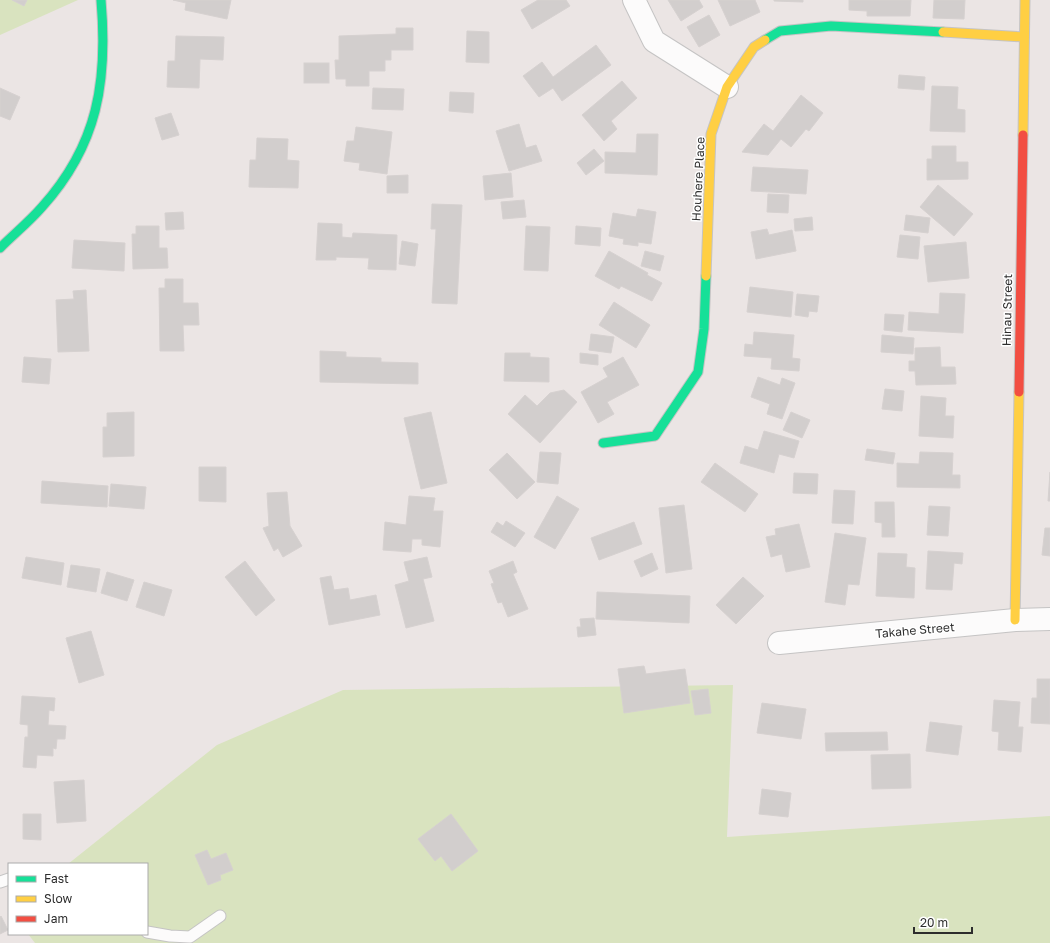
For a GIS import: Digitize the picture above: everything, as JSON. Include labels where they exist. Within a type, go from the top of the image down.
[{"type":"street","points":[[0,248],[42,207],[65,179],[84,147],[97,112],[104,77],[106,39],[102,0]]},
{"type":"street","points":[[634,0],[654,40],[727,87]]},
{"type":"street","name":"Hinau Street","points":[[1015,620],[1025,0]]},
{"type":"street","name":"Houhere Place","points":[[603,443],[655,436],[698,372],[704,329],[711,134],[727,87],[754,47],[780,31],[831,26],[1024,37]]},
{"type":"street","name":"Takahe Street","points":[[779,643],[1015,620],[1050,619]]},
{"type":"lane","points":[[148,932],[170,936],[190,937],[220,916]]},
{"type":"green space","points":[[0,0],[78,0],[0,35]]},
{"type":"green space","points":[[733,685],[727,837],[1050,816],[1050,943],[35,943],[29,935],[148,935],[148,863],[69,863],[217,745],[343,690]]},
{"type":"building","points":[[12,0],[27,0],[24,6]]},
{"type":"building","points":[[173,0],[231,0],[227,19],[185,10],[186,3]]},
{"type":"building","points":[[538,0],[566,0],[570,6],[532,29],[521,10]]},
{"type":"building","points":[[668,0],[699,0],[703,7],[681,21]]},
{"type":"building","points":[[718,0],[755,0],[760,12],[730,26]]},
{"type":"building","points":[[803,0],[803,2],[774,1]]},
{"type":"building","points":[[849,0],[911,0],[910,16],[867,16],[867,11],[849,10]]},
{"type":"building","points":[[934,0],[965,0],[964,19],[933,18]]},
{"type":"building","points":[[709,15],[720,35],[699,47],[687,27]]},
{"type":"building","points":[[396,28],[413,28],[413,50],[391,50],[391,60],[385,60],[385,71],[369,71],[369,86],[346,86],[346,79],[336,79],[335,60],[339,60],[339,36],[396,34]]},
{"type":"building","points":[[467,31],[489,32],[489,63],[466,62]]},
{"type":"building","points":[[176,36],[224,37],[223,60],[200,59],[199,88],[167,87],[168,61],[175,61]]},
{"type":"building","points":[[596,45],[611,65],[562,101],[553,88],[539,97],[523,76],[542,62],[553,77]]},
{"type":"building","points":[[304,63],[329,63],[329,83],[304,83]]},
{"type":"building","points":[[899,75],[925,77],[924,90],[898,88]]},
{"type":"building","points":[[622,81],[637,98],[611,121],[617,129],[604,141],[582,115]]},
{"type":"building","points":[[932,86],[958,87],[957,109],[965,110],[965,132],[930,131]]},
{"type":"building","points":[[0,88],[20,97],[10,120],[0,116]]},
{"type":"building","points":[[373,88],[404,89],[403,110],[372,109]]},
{"type":"building","points":[[450,92],[474,93],[473,113],[449,111]]},
{"type":"building","points":[[801,95],[823,113],[809,131],[806,129],[791,147],[781,139],[768,155],[742,152],[764,124],[773,131]]},
{"type":"building","points":[[171,113],[179,135],[162,140],[155,118]]},
{"type":"building","points":[[519,124],[526,148],[536,145],[542,161],[509,171],[496,131]]},
{"type":"building","points":[[356,127],[392,132],[387,174],[359,170],[360,163],[344,161],[347,141],[354,141]]},
{"type":"building","points":[[637,134],[658,134],[657,175],[605,173],[605,152],[636,153]]},
{"type":"building","points":[[257,138],[288,139],[287,160],[299,161],[298,188],[249,187],[250,160],[256,160]]},
{"type":"building","points":[[932,146],[956,146],[956,162],[968,162],[968,179],[927,180],[927,159],[932,159]]},
{"type":"building","points":[[594,149],[604,161],[586,175],[577,163]]},
{"type":"building","points":[[753,167],[808,170],[806,194],[751,191]]},
{"type":"building","points":[[511,173],[513,197],[485,200],[483,176]]},
{"type":"building","points":[[408,175],[408,193],[387,193],[387,176]]},
{"type":"building","points":[[938,185],[973,214],[954,236],[920,207]]},
{"type":"building","points":[[768,194],[789,195],[788,213],[767,212]]},
{"type":"building","points":[[524,200],[526,217],[503,219],[501,202]]},
{"type":"building","points":[[432,204],[462,205],[457,304],[432,303],[436,229],[431,229]]},
{"type":"building","points":[[638,209],[656,212],[651,244],[638,242],[638,246],[623,244],[624,239],[609,236],[613,213],[636,217]]},
{"type":"building","points":[[183,212],[184,229],[166,230],[165,213]]},
{"type":"building","points":[[906,215],[930,218],[928,233],[904,230]]},
{"type":"building","points":[[812,217],[813,230],[795,231],[794,219]]},
{"type":"building","points":[[318,223],[342,224],[342,237],[352,238],[353,233],[397,235],[396,270],[368,269],[369,258],[336,257],[336,260],[316,260]]},
{"type":"building","points":[[136,226],[159,226],[159,248],[167,248],[168,268],[133,269],[132,234],[136,234]]},
{"type":"building","points":[[526,226],[550,227],[548,271],[524,270]]},
{"type":"building","points":[[576,226],[601,228],[600,246],[575,244]]},
{"type":"building","points":[[767,229],[769,235],[792,230],[796,251],[756,259],[751,232]]},
{"type":"building","points":[[900,235],[920,237],[918,259],[897,257]]},
{"type":"building","points":[[74,240],[125,243],[124,271],[72,268]]},
{"type":"building","points":[[402,241],[418,244],[415,266],[399,264]]},
{"type":"building","points":[[966,242],[969,278],[928,282],[924,246]]},
{"type":"building","points":[[609,251],[648,273],[647,275],[662,283],[652,301],[621,286],[619,289],[595,276]]},
{"type":"building","points":[[645,251],[664,256],[660,271],[641,266]]},
{"type":"building","points":[[165,279],[183,279],[183,303],[198,303],[199,325],[183,325],[184,351],[160,351],[159,288],[165,288]]},
{"type":"building","points":[[750,287],[793,292],[791,317],[747,312]]},
{"type":"building","points":[[86,290],[89,351],[58,352],[56,300],[74,299],[73,291]]},
{"type":"building","points":[[940,293],[965,294],[963,333],[908,330],[909,312],[939,314]]},
{"type":"building","points":[[797,294],[819,296],[817,312],[809,311],[808,317],[795,315]]},
{"type":"building","points":[[614,302],[650,325],[636,348],[599,325]]},
{"type":"building","points":[[885,314],[904,315],[902,332],[884,330]]},
{"type":"building","points":[[754,332],[794,335],[792,358],[800,359],[799,371],[771,369],[772,358],[744,356],[745,344],[753,345]]},
{"type":"building","points":[[591,334],[614,337],[611,353],[589,350]]},
{"type":"building","points":[[882,335],[914,338],[913,354],[881,352]]},
{"type":"building","points":[[940,347],[941,367],[955,367],[956,384],[916,385],[915,371],[909,371],[909,361],[915,361],[915,348]]},
{"type":"building","points":[[320,351],[346,352],[346,357],[381,358],[381,362],[418,363],[418,384],[320,382]]},
{"type":"building","points":[[505,353],[530,353],[530,357],[549,358],[549,382],[504,381]]},
{"type":"building","points":[[580,353],[598,355],[598,365],[580,363]]},
{"type":"building","points":[[24,357],[51,359],[49,384],[22,382]]},
{"type":"building","points":[[623,357],[639,385],[607,402],[614,414],[598,423],[581,392],[608,377],[603,368]]},
{"type":"building","points":[[758,377],[780,385],[782,378],[795,383],[782,419],[767,414],[770,404],[751,397]]},
{"type":"building","points":[[885,389],[904,391],[902,411],[882,409]]},
{"type":"building","points":[[564,390],[577,402],[540,443],[508,414],[525,395],[537,406],[550,393]]},
{"type":"building","points":[[921,396],[946,398],[945,416],[954,416],[953,438],[919,436]]},
{"type":"building","points":[[134,412],[134,456],[103,457],[103,427],[107,427],[107,413]]},
{"type":"building","points":[[431,412],[447,483],[421,489],[404,418]]},
{"type":"building","points":[[791,412],[810,420],[802,438],[783,430]]},
{"type":"building","points":[[764,431],[799,441],[794,458],[779,454],[774,473],[740,463],[745,446],[758,450]]},
{"type":"building","points":[[867,449],[895,453],[893,464],[865,460]]},
{"type":"building","points":[[540,452],[561,453],[558,484],[537,482]]},
{"type":"building","points":[[920,452],[953,453],[952,475],[960,475],[960,488],[897,487],[897,463],[919,464]]},
{"type":"building","points":[[507,453],[535,482],[517,499],[489,470]]},
{"type":"building","points":[[715,463],[758,494],[745,512],[701,482]]},
{"type":"building","points":[[199,467],[226,467],[226,502],[199,501]]},
{"type":"building","points":[[1050,472],[1050,501],[1048,501]]},
{"type":"building","points":[[794,473],[818,474],[817,494],[793,493]]},
{"type":"building","points":[[42,481],[108,486],[107,507],[41,503]]},
{"type":"building","points":[[111,484],[146,487],[144,509],[109,506]]},
{"type":"building","points":[[834,490],[855,491],[853,524],[832,523]]},
{"type":"building","points":[[287,492],[290,526],[302,546],[283,557],[278,548],[274,551],[263,528],[269,526],[267,493]]},
{"type":"building","points":[[409,496],[435,498],[433,511],[443,511],[440,547],[422,545],[422,539],[412,539],[411,552],[383,550],[385,522],[406,525]]},
{"type":"building","points":[[557,496],[579,509],[555,549],[534,537]]},
{"type":"building","points":[[875,502],[894,502],[895,537],[882,537],[882,523],[875,522]]},
{"type":"building","points":[[684,505],[692,569],[666,573],[659,508]]},
{"type":"building","points":[[929,506],[950,507],[948,536],[927,535]]},
{"type":"building","points":[[506,521],[525,533],[515,547],[491,532],[497,522],[503,526]]},
{"type":"building","points":[[634,522],[642,544],[599,560],[591,538]]},
{"type":"building","points":[[799,524],[810,567],[786,572],[782,554],[771,557],[766,537],[776,535],[775,529]]},
{"type":"building","points":[[1045,528],[1050,528],[1050,556],[1042,555]]},
{"type":"building","points":[[835,533],[866,538],[859,585],[848,584],[845,605],[825,602]]},
{"type":"building","points":[[928,551],[963,553],[962,564],[954,563],[952,590],[926,589]]},
{"type":"building","points":[[652,553],[658,569],[641,577],[634,561]]},
{"type":"building","points":[[878,553],[907,554],[906,567],[915,568],[914,598],[876,596]]},
{"type":"building","points":[[26,557],[64,563],[61,585],[22,578]]},
{"type":"building","points":[[427,557],[432,577],[423,579],[434,621],[406,628],[395,585],[409,581],[404,562]]},
{"type":"building","points":[[245,561],[275,600],[256,616],[225,577]]},
{"type":"building","points":[[513,561],[517,572],[513,574],[528,609],[508,617],[502,602],[498,603],[491,584],[494,583],[489,571]]},
{"type":"building","points":[[71,565],[100,569],[96,592],[67,587]]},
{"type":"building","points":[[107,572],[134,580],[127,601],[101,593]]},
{"type":"building","points":[[331,576],[334,590],[348,588],[350,600],[376,595],[380,615],[329,625],[320,578]]},
{"type":"building","points":[[743,577],[764,596],[736,624],[716,605]]},
{"type":"building","points":[[144,582],[172,590],[164,616],[136,607]]},
{"type":"building","points":[[597,592],[690,596],[689,623],[596,619]]},
{"type":"building","points":[[594,618],[596,635],[578,637],[577,627],[581,627],[580,619]]},
{"type":"building","points":[[91,631],[104,675],[79,683],[66,638]]},
{"type":"building","points":[[644,666],[646,674],[685,669],[690,703],[624,713],[618,669]]},
{"type":"building","points":[[1037,679],[1050,679],[1050,724],[1031,723],[1032,698],[1037,698]]},
{"type":"building","points":[[708,689],[711,713],[695,715],[691,691]]},
{"type":"building","points":[[22,696],[55,698],[54,711],[49,710],[48,725],[66,726],[65,739],[57,739],[56,749],[53,748],[53,756],[37,755],[36,768],[23,767],[25,737],[28,737],[28,725],[20,724]]},
{"type":"building","points":[[994,700],[1020,702],[1018,727],[1023,727],[1021,752],[998,750],[999,732],[992,731]]},
{"type":"building","points":[[762,703],[806,709],[801,739],[757,733]]},
{"type":"building","points":[[930,722],[962,726],[958,755],[926,751]]},
{"type":"building","points":[[887,732],[888,750],[826,751],[825,733]]},
{"type":"building","points":[[910,754],[911,788],[872,789],[871,755]]},
{"type":"building","points":[[84,780],[86,821],[57,823],[54,782]]},
{"type":"building","points":[[762,789],[791,793],[788,817],[759,814]]},
{"type":"building","points":[[23,814],[41,814],[41,840],[23,839]]},
{"type":"building","points":[[451,814],[478,851],[452,871],[441,856],[435,861],[418,839]]},
{"type":"building","points":[[207,850],[211,859],[226,853],[233,870],[220,875],[221,880],[208,885],[195,855]]},
{"type":"building","points":[[1,916],[8,930],[0,934],[0,917]]},
{"type":"traffic: fast","points":[[0,248],[27,223],[61,184],[76,160],[87,136],[95,111],[103,58],[101,0]]},
{"type":"traffic: fast","points":[[765,40],[780,31],[831,26],[943,32]]},
{"type":"traffic: fast","points":[[603,443],[655,436],[698,372],[704,329],[706,276]]},
{"type":"traffic: slow","points":[[1023,135],[1025,0]]},
{"type":"traffic: slow","points":[[943,32],[1024,37]]},
{"type":"traffic: slow","points":[[706,276],[711,134],[727,87],[754,47],[765,40]]},
{"type":"traffic: slow","points":[[1015,620],[1019,392]]},
{"type":"traffic: jam","points":[[1019,392],[1023,135]]}]
